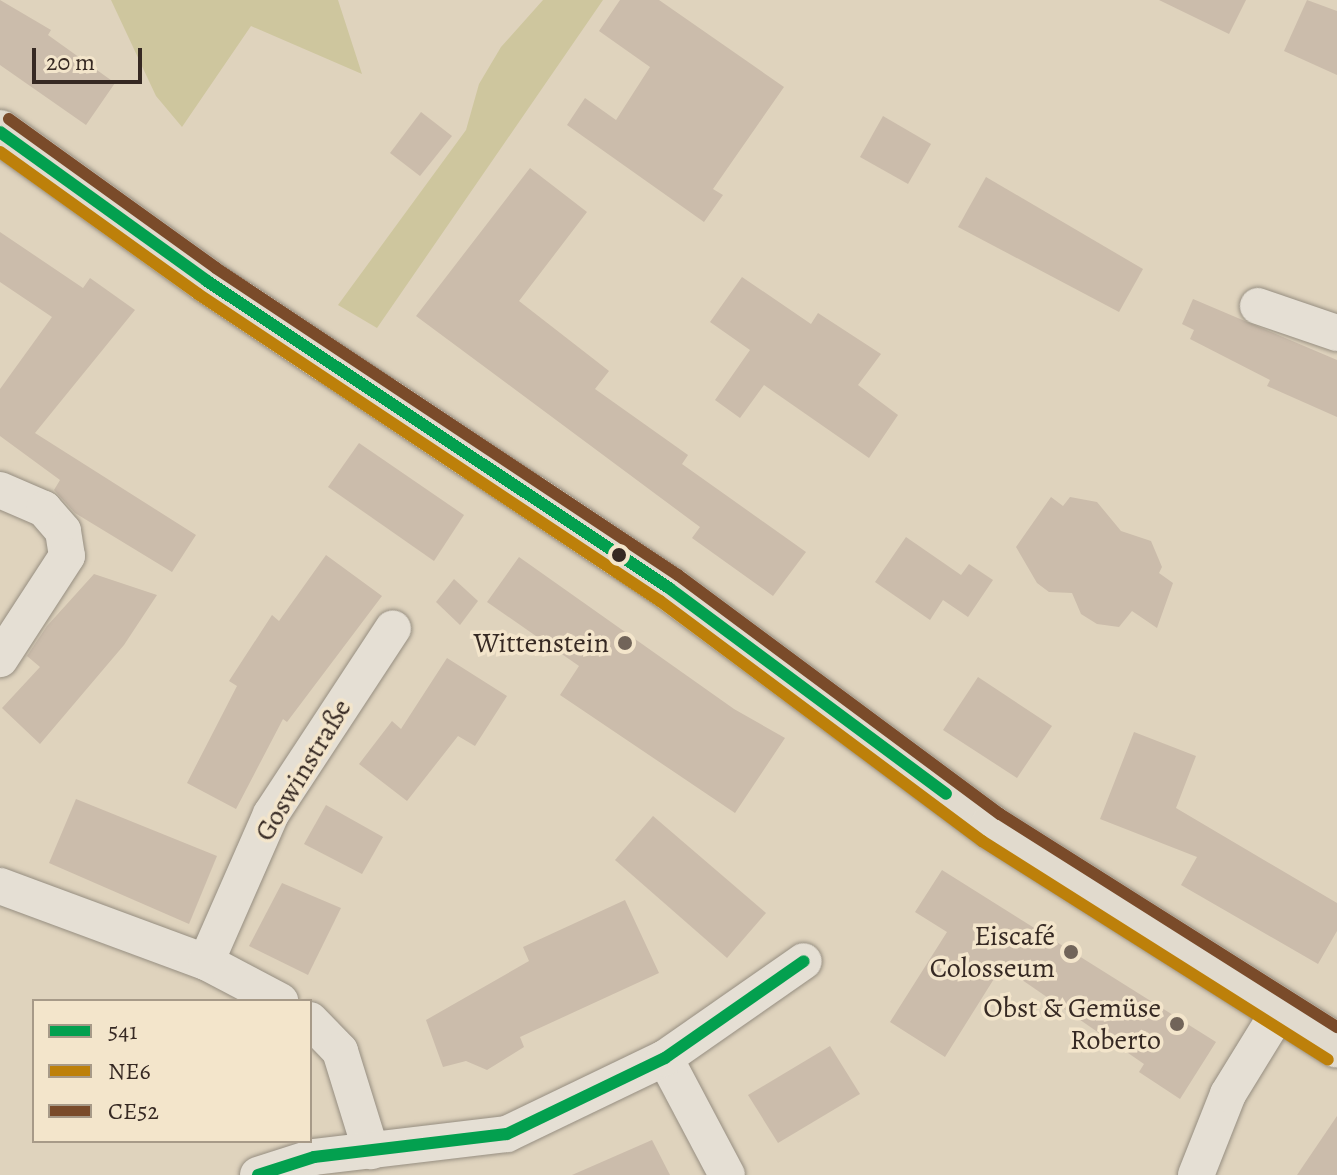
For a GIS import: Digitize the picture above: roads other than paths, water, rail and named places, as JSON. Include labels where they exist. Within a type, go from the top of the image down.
[{"type":"main road","points":[[0,132],[207,281],[669,588],[1001,834],[1337,1046]]},
{"type":"street","points":[[1258,306],[1337,333]]},
{"type":"street","points":[[0,490],[44,509],[63,531],[67,556],[0,659]]},
{"type":"street","name":"Goswinstraße","points":[[206,962],[271,814],[393,628]]},
{"type":"street","points":[[0,886],[206,962],[276,999]]},
{"type":"street","points":[[258,1175],[314,1157],[507,1134],[665,1058],[804,961]]},
{"type":"street","points":[[1196,1175],[1228,1094],[1279,1011]]},
{"type":"street","points":[[312,1022],[340,1051],[371,1151]]},
{"type":"street","points":[[665,1058],[727,1175]]},
{"type":"place","name":"Wittenstein","points":[[625,643]]},
{"type":"place","name":"Eiscafé Colosseum","points":[[1071,952]]},
{"type":"place","name":"Obst & Gemüse Roberto","points":[[1177,1024]]}]
